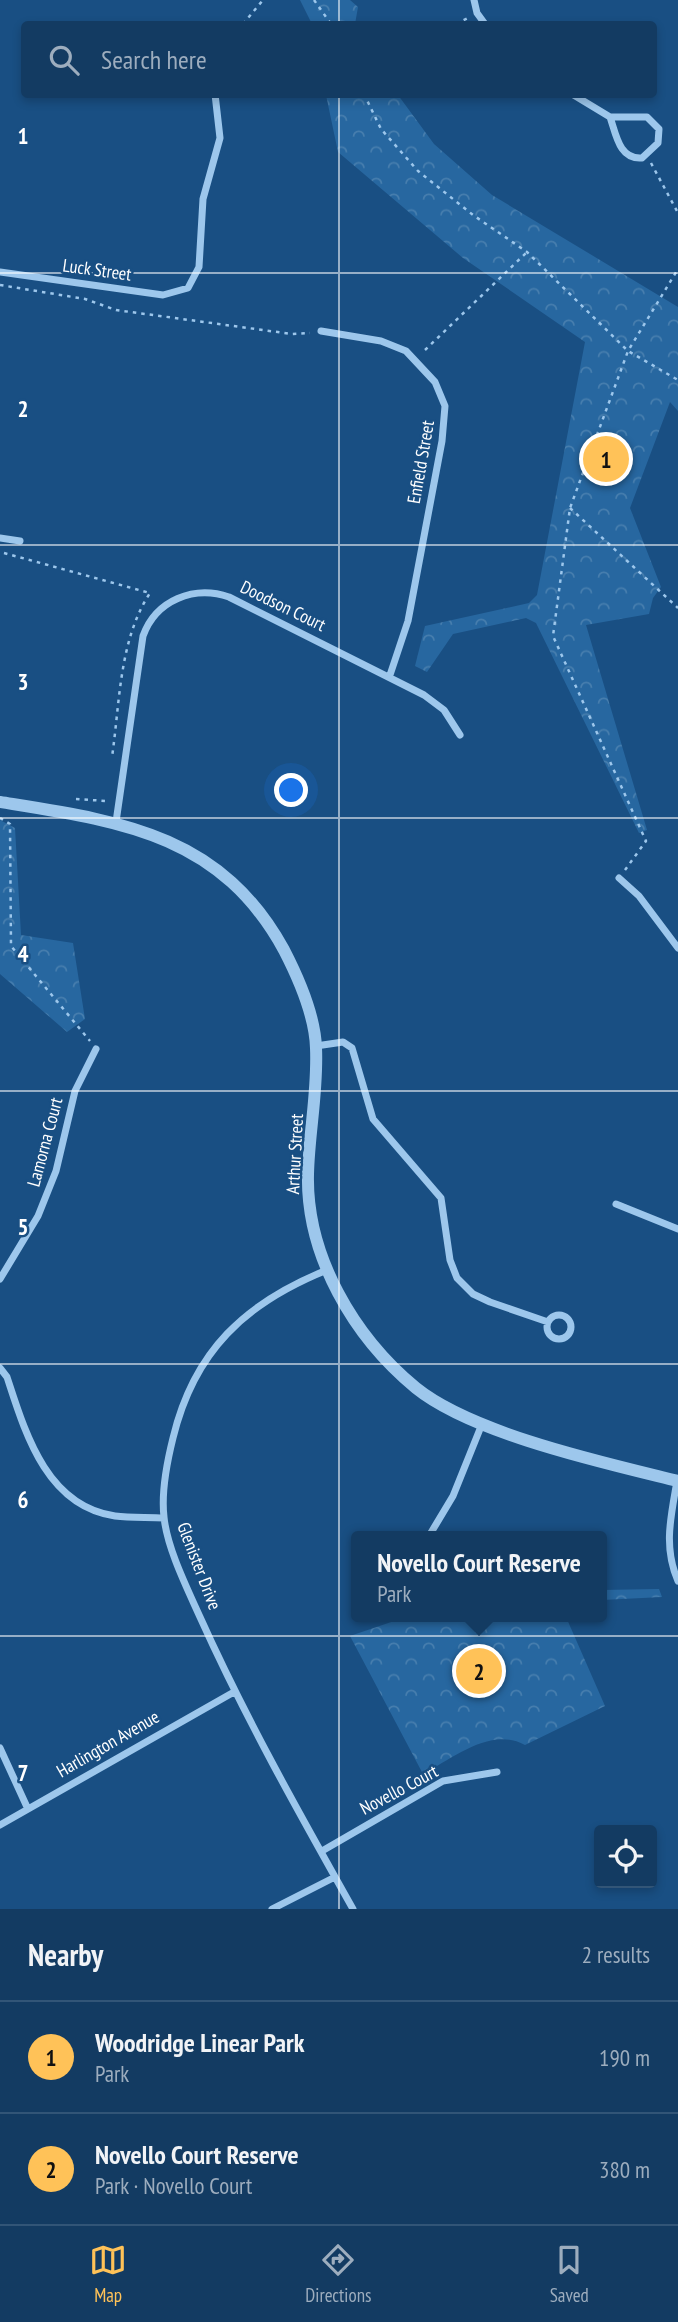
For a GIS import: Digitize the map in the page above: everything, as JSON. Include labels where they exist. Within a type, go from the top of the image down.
[{"type":"street","points":[[474,0],[484,21]]},
{"type":"street","name":"Luck Street","points":[[0,272],[163,295],[188,288],[199,267],[203,199],[220,138],[215,98]]},
{"type":"street","points":[[579,98],[610,117],[647,117],[656,122],[659,129],[658,143],[646,155],[635,158],[625,154],[610,117]]},
{"type":"street","name":"Enfield Street","points":[[321,331],[381,341],[406,351],[435,382],[445,406],[442,441],[408,621],[390,676]]},
{"type":"street","points":[[0,538],[20,541]]},
{"type":"street","name":"Doodson Court","points":[[116,822],[143,636],[152,618],[167,603],[187,595],[220,594],[390,676],[434,701],[460,735]]},
{"type":"street","name":"Arthur Street","points":[[0,802],[143,829],[204,860],[228,878],[273,931],[302,988],[316,1046],[315,1109],[308,1174],[310,1206],[327,1270],[363,1334],[388,1363],[417,1389],[447,1409],[482,1424],[677,1481]]},
{"type":"street","points":[[618,878],[639,896],[678,948]]},
{"type":"street","points":[[316,1046],[343,1042],[352,1048],[373,1119],[441,1198],[450,1260],[457,1278],[473,1294],[490,1303],[548,1322]]},
{"type":"street","name":"Lamorna Court","points":[[0,1279],[38,1216],[56,1171],[75,1091],[96,1049]]},
{"type":"street","points":[[616,1204],[678,1229]]},
{"type":"street","name":"Glenister Drive","points":[[327,1270],[293,1284],[254,1308],[221,1338],[197,1371],[179,1410],[169,1455],[164,1518],[183,1578],[234,1692],[353,1909]]},
{"type":"street","points":[[0,1368],[7,1377],[29,1444],[46,1472],[65,1491],[87,1506],[112,1516],[164,1518]]},
{"type":"street","points":[[432,1531],[453,1496],[482,1424]]},
{"type":"street","points":[[677,1481],[668,1554],[678,1581]]},
{"type":"street","name":"Harlington Avenue","points":[[0,1825],[27,1807],[234,1692]]},
{"type":"street","points":[[0,1748],[27,1807]]},
{"type":"street","name":"Novello Court","points":[[322,1851],[443,1781],[497,1772]]},
{"type":"street","points":[[272,1909],[335,1877]]},
{"type":"path","points":[[246,21],[263,0]]},
{"type":"path","points":[[314,0],[329,21]]},
{"type":"path","points":[[366,98],[381,129],[418,172],[473,215],[527,252],[628,351],[678,380]]},
{"type":"path","points":[[646,155],[678,213]]},
{"type":"path","points":[[425,349],[527,252]]},
{"type":"path","points":[[618,878],[646,841],[553,636],[570,508],[628,351],[678,269]]},
{"type":"path","points":[[0,285],[85,299],[117,310],[147,315],[292,334],[321,331]]},
{"type":"path","points":[[570,508],[678,608]]},
{"type":"path","points":[[4,553],[150,593],[141,607],[128,643],[112,758]]},
{"type":"path","points":[[64,798],[106,803],[107,792]]},
{"type":"path","points":[[0,818],[10,824],[11,946],[96,1049]]},
{"type":"green space","points":[[300,0],[350,0],[358,7],[356,21],[310,21]]},
{"type":"green space","points":[[327,98],[400,98],[434,144],[492,195],[678,307],[678,411],[670,402],[630,508],[661,587],[653,598],[649,614],[586,625],[647,830],[639,833],[536,623],[526,618],[453,634],[427,672],[415,666],[425,626],[529,603],[537,595],[585,342],[463,258],[338,152]]},
{"type":"green space","points":[[0,820],[15,828],[21,935],[73,943],[85,1019],[67,1032],[0,974]]},
{"type":"green space","points":[[659,1589],[662,1597],[607,1600],[607,1590]]},
{"type":"green space","points":[[391,1622],[568,1622],[605,1706],[525,1745],[499,1739],[472,1746],[423,1774],[350,1636]]},
{"type":"place","name":"Woodridge Linear Park","points":[[606,459]]},
{"type":"place","name":"Novello Court Reserve","points":[[479,1671]]}]
